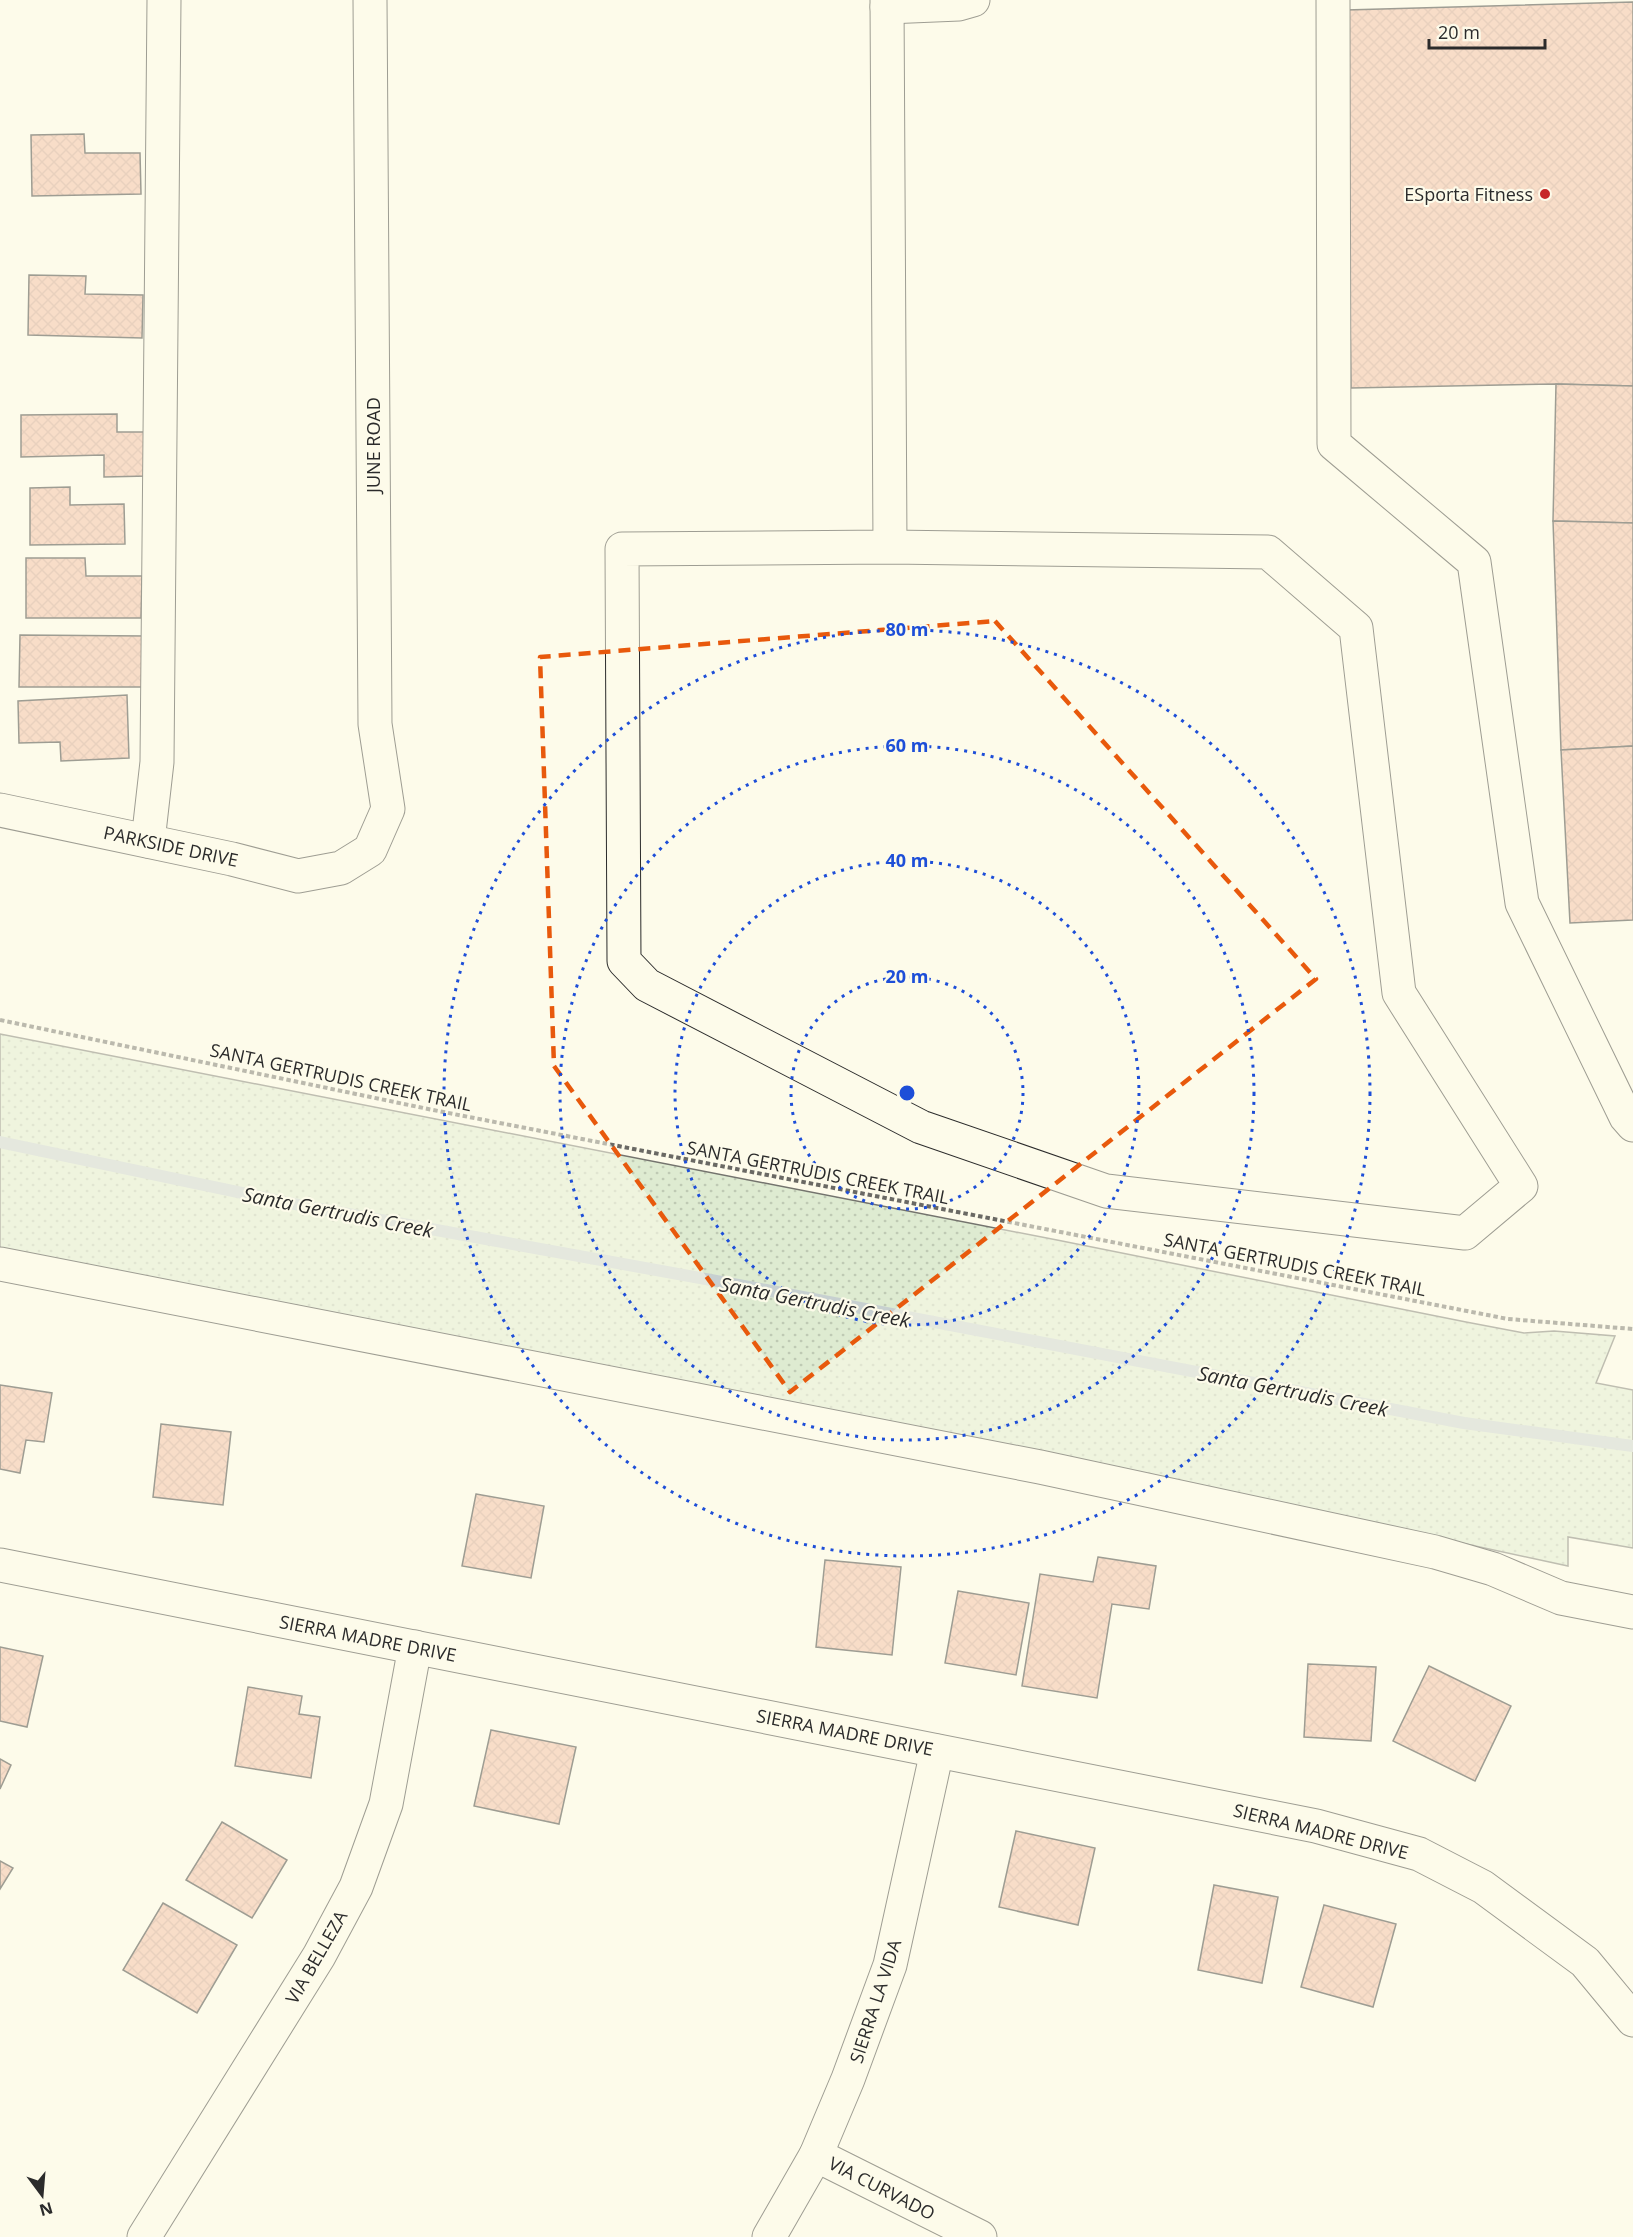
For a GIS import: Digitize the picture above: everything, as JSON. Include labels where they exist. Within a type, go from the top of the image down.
[{"type":"street","points":[[148,841],[157,762],[164,0]]},
{"type":"street","name":"JUNE ROAD","points":[[341,868],[370,850],[388,809],[375,724],[370,0]]},
{"type":"street","points":[[890,547],[887,4],[959,4],[973,0]]},
{"type":"street","points":[[1333,0],[1334,444],[1474,561],[1522,903],[1626,1117],[1633,1125]]},
{"type":"street","points":[[890,547],[1268,552],[1356,628],[1399,993],[1521,1186],[1465,1233],[1106,1191],[921,1127],[647,985],[624,961],[622,549],[890,547]]},
{"type":"street","name":"PARKSIDE DRIVE","points":[[0,810],[232,859],[298,876],[341,868]]},
{"type":"street","points":[[0,1264],[1028,1465],[1435,1552],[1493,1569],[1561,1598],[1633,1612]]},
{"type":"street","name":"SIERRA MADRE DRIVE","points":[[0,1565],[1316,1826],[1419,1854],[1483,1887],[1576,1955],[1585,1962],[1633,2020]]},
{"type":"street","name":"VIA BELLEZA","points":[[144,2237],[319,1956],[356,1887],[386,1804],[415,1647]]},
{"type":"street","name":"SIERRA LA VIDA","points":[[769,2237],[816,2155],[848,2079],[890,1965],[937,1750]]},
{"type":"street","name":"VIA CURVADO","points":[[816,2155],[980,2237]]},
{"type":"path","name":"SANTA GERTRUDIS CREEK TRAIL","points":[[0,1020],[433,1110],[1508,1319],[1633,1329]]},
{"type":"highlighted area","points":[[995,621],[1316,979],[790,1392],[554,1066],[540,657]]},
{"type":"green space","points":[[0,1034],[1524,1333],[1554,1331],[1615,1336],[1596,1383],[1633,1390],[1633,1548],[1568,1537],[1568,1566],[1046,1453],[0,1249]]},
{"type":"building","points":[[1633,2],[1633,386],[1556,384],[1351,388],[1346,10]]},
{"type":"building","points":[[84,134],[85,153],[140,153],[141,194],[32,196],[31,135]]},
{"type":"building","points":[[29,275],[86,276],[85,294],[143,295],[142,338],[28,335]]},
{"type":"building","points":[[1556,384],[1633,386],[1633,523],[1553,521]]},
{"type":"building","points":[[117,414],[117,432],[147,432],[148,476],[104,477],[104,455],[21,457],[21,415]]},
{"type":"building","points":[[70,487],[70,505],[124,504],[125,544],[30,545],[30,488]]},
{"type":"building","points":[[1553,521],[1633,523],[1633,746],[1561,750]]},
{"type":"building","points":[[26,558],[85,558],[86,576],[142,576],[141,618],[26,618]]},
{"type":"building","points":[[20,635],[146,636],[146,687],[19,687]]},
{"type":"building","points":[[127,695],[129,758],[61,761],[60,742],[19,743],[18,701]]},
{"type":"building","points":[[1633,746],[1633,920],[1570,923],[1561,750]]},
{"type":"building","points":[[0,1385],[52,1393],[44,1442],[26,1440],[20,1473],[0,1469]]},
{"type":"building","points":[[161,1424],[231,1432],[223,1505],[153,1497]]},
{"type":"building","points":[[476,1494],[544,1506],[531,1578],[462,1566]]},
{"type":"building","points":[[1098,1557],[1156,1566],[1149,1609],[1112,1604],[1097,1698],[1022,1686],[1040,1574],[1093,1582]]},
{"type":"building","points":[[825,1560],[901,1567],[892,1655],[816,1647]]},
{"type":"building","points":[[958,1591],[1029,1603],[1016,1675],[945,1663]]},
{"type":"building","points":[[0,1647],[43,1656],[27,1727],[0,1721]]},
{"type":"building","points":[[1308,1664],[1376,1667],[1371,1741],[1304,1737]]},
{"type":"building","points":[[1429,1666],[1511,1706],[1475,1781],[1393,1741]]},
{"type":"building","points":[[248,1687],[302,1696],[299,1714],[320,1717],[311,1778],[235,1766]]},
{"type":"building","points":[[491,1730],[576,1747],[559,1824],[474,1806]]},
{"type":"building","points":[[0,1759],[11,1765],[0,1789]]},
{"type":"building","points":[[222,1822],[287,1860],[252,1918],[186,1880]]},
{"type":"building","points":[[1016,1831],[1095,1848],[1078,1925],[999,1907]]},
{"type":"building","points":[[0,1861],[13,1868],[0,1889]]},
{"type":"building","points":[[1214,1885],[1278,1897],[1262,1983],[1198,1970]]},
{"type":"building","points":[[163,1903],[237,1945],[197,2013],[123,1970]]},
{"type":"building","points":[[1324,1905],[1396,1924],[1373,2007],[1301,1987]]},
{"type":"waterway","name":"Santa Gertrudis Creek","points":[[0,1142],[304,1206],[766,1290],[1464,1423],[1633,1446]]},
{"type":"place","name":"ESporta Fitness","points":[[1545,194]]}]
